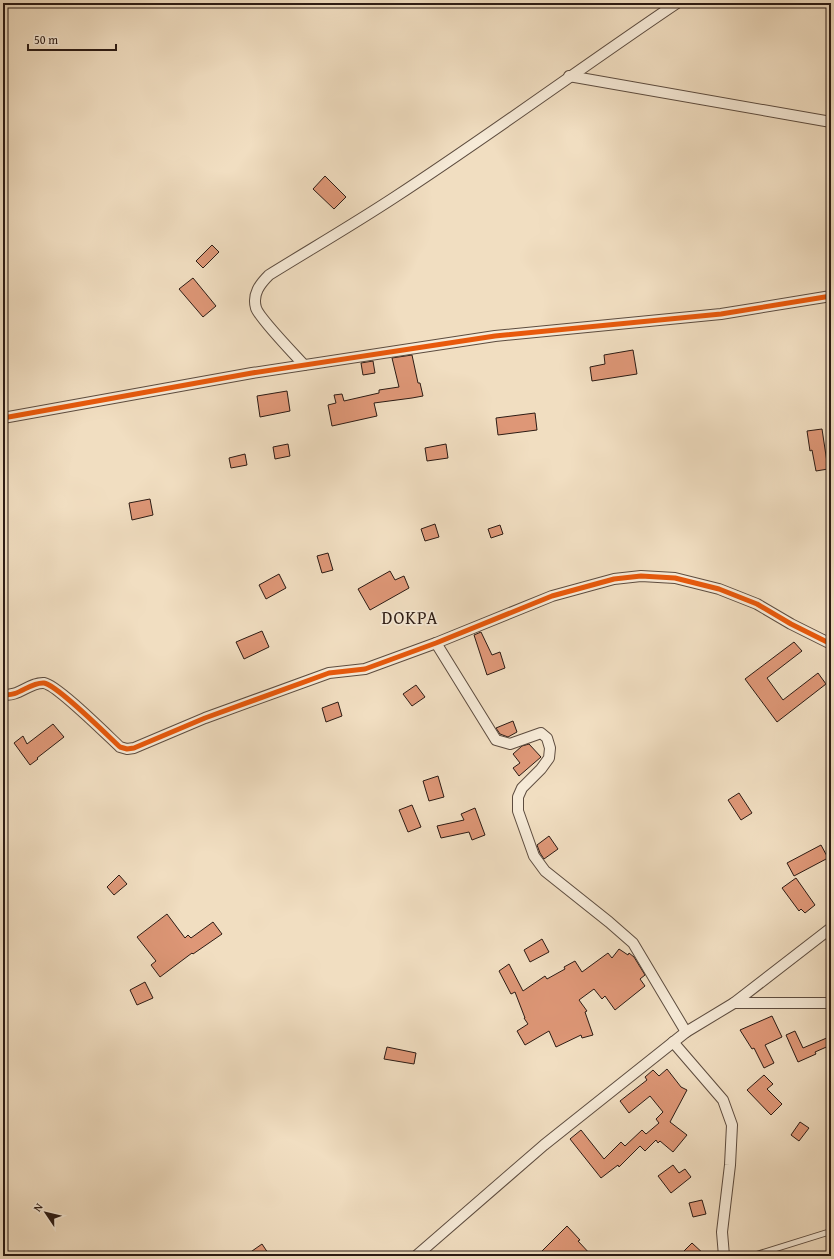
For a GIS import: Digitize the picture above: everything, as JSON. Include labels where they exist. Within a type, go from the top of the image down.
[{"type":"street","points":[[304,365],[256,308],[255,295],[260,283],[269,275],[395,197],[503,124],[676,3]]},
{"type":"street","points":[[570,76],[831,122]]},
{"type":"street","points":[[3,418],[252,373],[495,336],[721,314],[831,296]]},
{"type":"street","points":[[3,694],[12,695],[36,684],[45,683],[53,687],[78,707],[120,747],[127,749],[134,748],[205,718],[329,673],[364,669],[436,643],[552,596],[614,579],[641,576],[675,578],[720,589],[757,604],[790,624],[831,644]]},
{"type":"street","points":[[436,643],[496,740],[510,744],[541,733],[547,738],[550,748],[549,758],[541,769],[522,788],[518,797],[518,811],[534,856],[545,871],[633,943],[686,1032]]},
{"type":"street","points":[[416,1256],[544,1145],[673,1042],[686,1032],[734,1003],[831,928]]},
{"type":"street","points":[[734,1003],[831,1003]]},
{"type":"street","points":[[673,1042],[723,1100],[732,1125],[730,1165],[722,1232],[724,1256]]},
{"type":"lane","points":[[752,1256],[829,1232]]},
{"type":"building","points":[[325,176],[346,197],[334,209],[313,189]]},
{"type":"building","points":[[212,245],[219,252],[203,268],[196,261]]},
{"type":"building","points":[[193,278],[216,306],[203,317],[179,289]]},
{"type":"building","points":[[633,350],[637,374],[592,381],[590,367],[605,364],[604,355]]},
{"type":"building","points":[[412,355],[418,383],[420,383],[423,396],[374,403],[377,416],[332,426],[328,405],[336,403],[334,395],[342,394],[344,401],[379,393],[379,390],[399,387],[392,358]]},
{"type":"building","points":[[373,361],[375,373],[363,375],[361,363]]},
{"type":"building","points":[[287,391],[290,411],[260,417],[257,396]]},
{"type":"building","points":[[535,413],[537,430],[498,435],[496,418]]},
{"type":"building","points":[[822,429],[828,469],[816,471],[812,450],[810,451],[807,431]]},
{"type":"building","points":[[288,444],[290,456],[275,459],[273,447]]},
{"type":"building","points":[[446,444],[448,458],[427,461],[425,448]]},
{"type":"building","points":[[245,454],[247,465],[231,468],[229,458]]},
{"type":"building","points":[[150,499],[153,515],[132,520],[129,503]]},
{"type":"building","points":[[435,524],[439,537],[425,541],[421,529]]},
{"type":"building","points":[[500,525],[503,534],[491,538],[488,529]]},
{"type":"building","points":[[328,553],[333,570],[322,573],[317,556]]},
{"type":"building","points":[[390,571],[395,580],[404,576],[409,588],[370,610],[358,589]]},
{"type":"building","points":[[279,574],[286,588],[266,599],[259,585]]},
{"type":"building","points":[[262,631],[269,647],[244,659],[236,642]]},
{"type":"building","points":[[481,632],[492,655],[500,652],[505,668],[487,675],[474,635]]},
{"type":"building","points":[[794,642],[802,651],[767,678],[783,700],[818,673],[826,684],[777,722],[745,679]]},
{"type":"building","points":[[416,685],[425,697],[412,706],[403,694]]},
{"type":"building","points":[[338,702],[342,716],[326,722],[322,708]]},
{"type":"building","points":[[513,721],[517,732],[508,737],[500,734],[496,728]]},
{"type":"building","points":[[53,724],[64,737],[30,765],[14,743],[23,736],[27,744]]},
{"type":"building","points":[[529,744],[541,757],[519,776],[513,768],[520,763],[513,754],[522,746]]},
{"type":"building","points":[[438,776],[444,797],[429,801],[423,781]]},
{"type":"building","points":[[739,793],[752,813],[741,820],[728,800]]},
{"type":"building","points":[[412,805],[421,827],[408,832],[399,810]]},
{"type":"building","points":[[475,808],[485,835],[472,840],[469,832],[441,838],[437,826],[464,820],[461,814]]},
{"type":"building","points":[[549,836],[558,849],[544,859],[537,845]]},
{"type":"building","points":[[821,845],[828,858],[794,876],[787,863]]},
{"type":"building","points":[[119,875],[127,884],[114,895],[107,887]]},
{"type":"building","points":[[796,878],[815,905],[805,913],[801,909],[799,911],[782,888]]},
{"type":"building","points":[[167,914],[185,938],[188,935],[191,938],[213,922],[222,934],[193,954],[192,953],[160,977],[151,965],[156,961],[137,937]]},
{"type":"building","points":[[542,939],[549,952],[530,962],[524,950]]},
{"type":"building","points":[[619,949],[634,957],[645,975],[640,979],[645,986],[615,1010],[605,996],[602,999],[594,989],[579,1000],[587,1011],[585,1012],[593,1035],[582,1038],[581,1035],[556,1047],[549,1031],[525,1045],[517,1031],[528,1024],[524,1018],[515,992],[511,994],[499,971],[509,964],[523,991],[545,976],[547,979],[565,969],[564,967],[575,961],[582,972],[608,953],[612,958]]},
{"type":"building","points":[[145,982],[153,998],[137,1005],[130,990]]},
{"type":"building","points":[[772,1016],[782,1037],[765,1045],[774,1063],[764,1068],[754,1048],[752,1049],[740,1030]]},
{"type":"building","points":[[795,1031],[803,1048],[829,1037],[831,1045],[798,1062],[786,1035]]},
{"type":"building","points":[[387,1047],[416,1053],[414,1064],[384,1059]]},
{"type":"building","points":[[667,1069],[681,1087],[687,1090],[670,1122],[687,1135],[673,1152],[660,1141],[658,1143],[656,1140],[645,1151],[640,1146],[619,1167],[618,1165],[601,1178],[570,1139],[581,1130],[604,1159],[621,1142],[625,1146],[642,1130],[646,1134],[659,1123],[656,1119],[663,1112],[650,1096],[629,1113],[620,1101],[647,1080],[645,1077],[653,1070],[659,1076]]},
{"type":"building","points":[[764,1075],[773,1084],[767,1089],[782,1104],[771,1115],[747,1090]]},
{"type":"building","points":[[800,1122],[809,1128],[799,1141],[791,1135]]},
{"type":"building","points":[[673,1165],[679,1173],[685,1169],[691,1177],[671,1193],[658,1176]]},
{"type":"building","points":[[702,1200],[706,1214],[693,1217],[689,1203]]},
{"type":"building","points":[[567,1226],[592,1256],[537,1256]]},
{"type":"building","points":[[692,1243],[706,1256],[679,1256]]},
{"type":"building","points":[[262,1244],[270,1256],[245,1256]]},
{"type":"cycle path","points":[[3,418],[252,373],[495,336],[721,314],[831,296]]},
{"type":"cycle path","points":[[3,694],[14,694],[33,685],[44,683],[60,692],[120,747],[127,749],[134,748],[205,718],[329,673],[365,669],[436,643],[552,596],[614,579],[641,576],[675,578],[719,589],[757,604],[791,624],[831,644]]},
{"type":"district","name":"DOKPA","points":[[410,618]]}]
